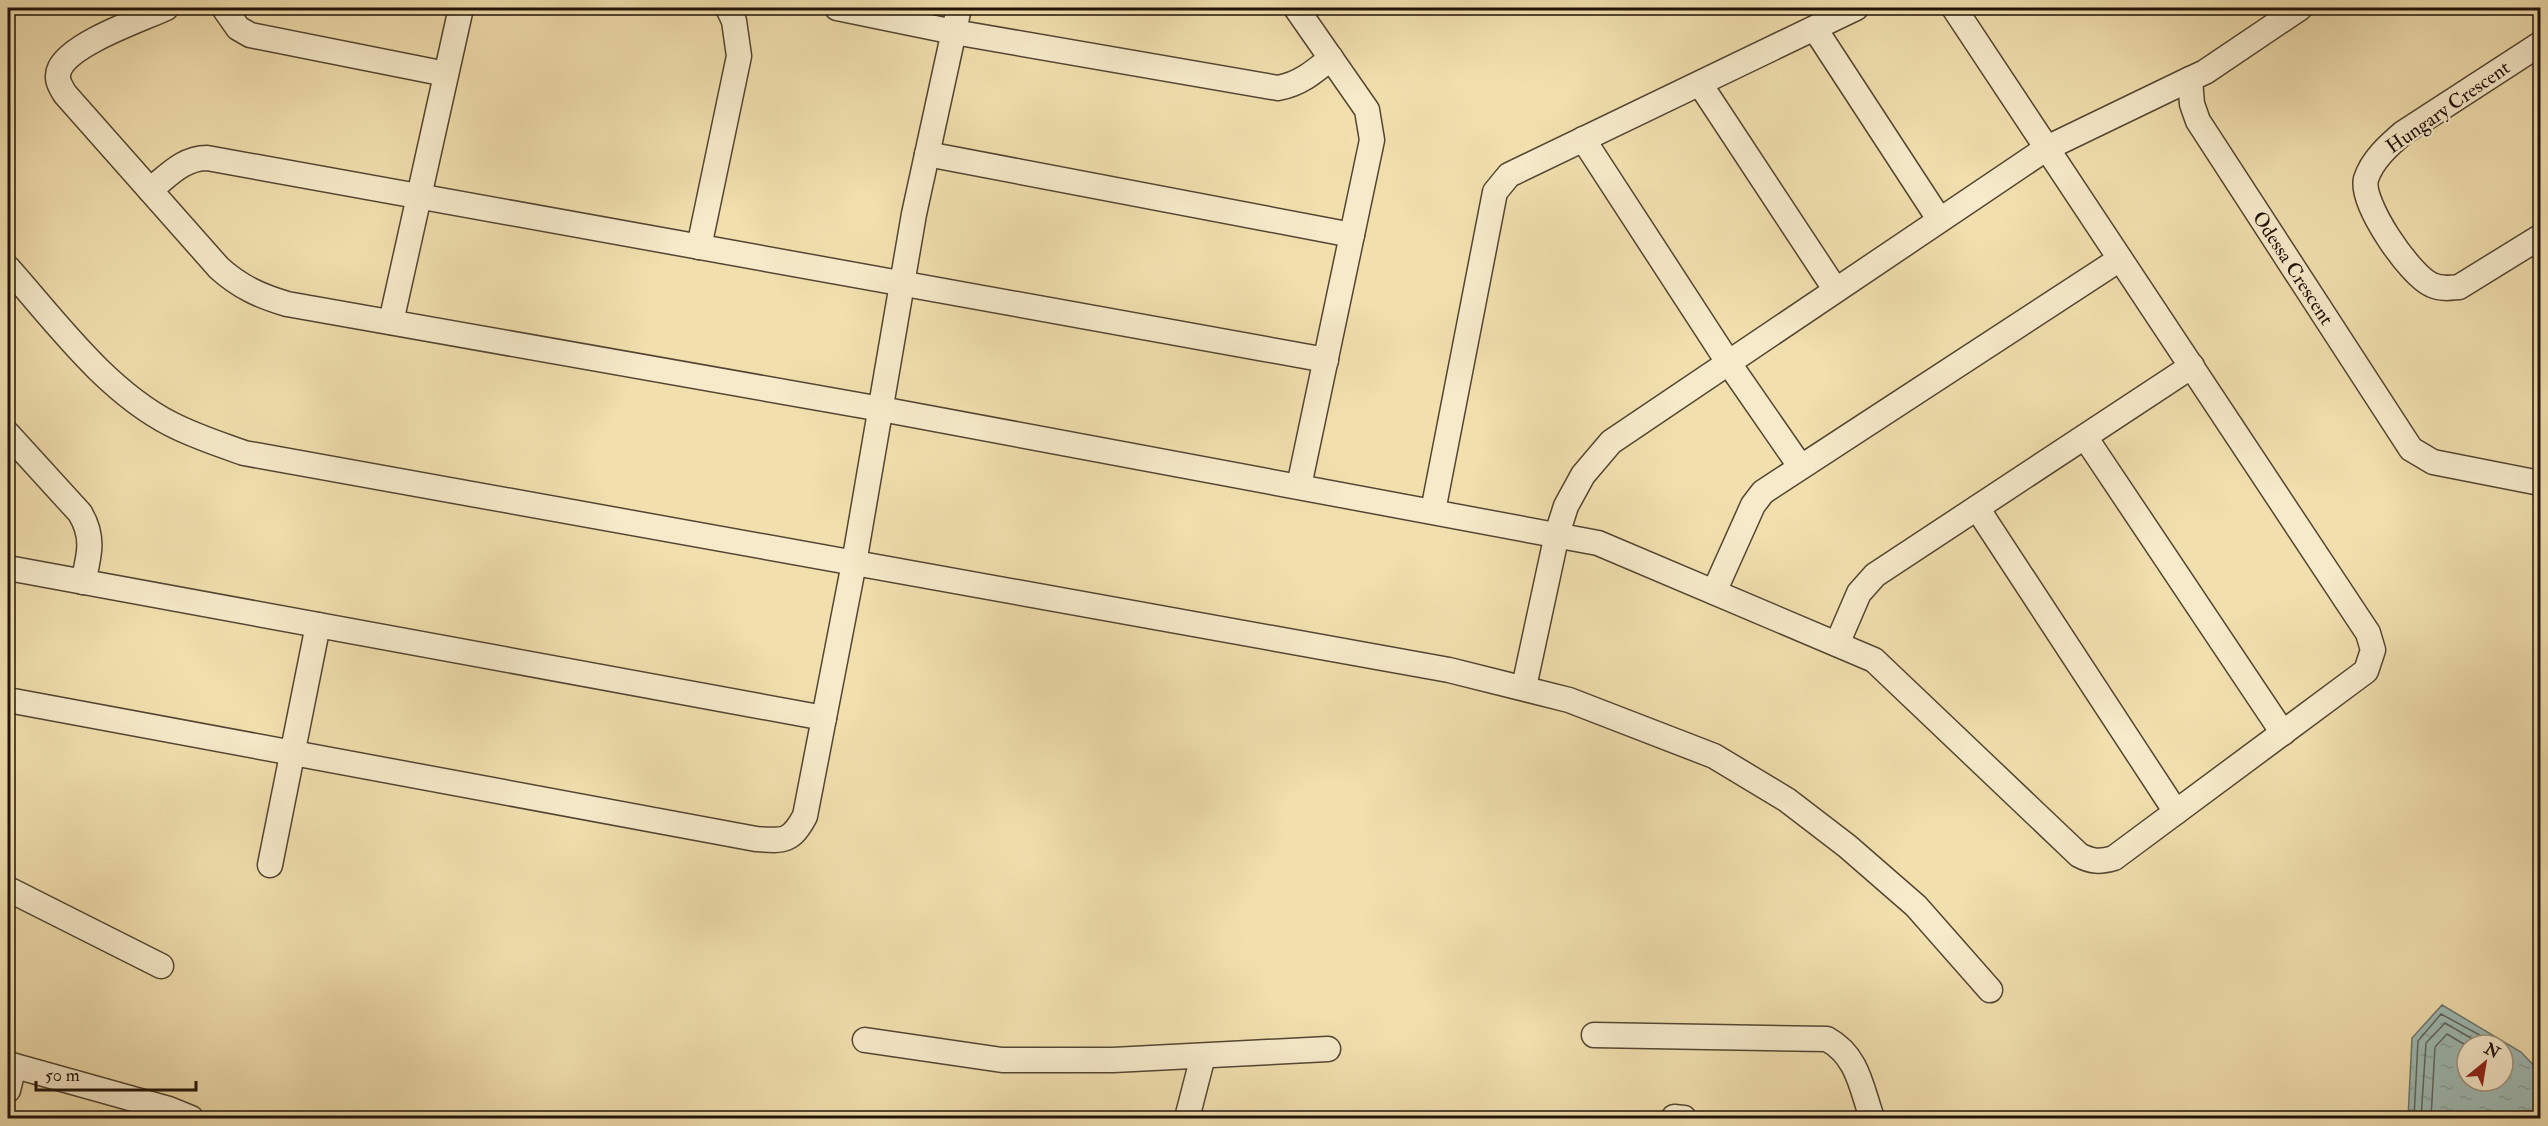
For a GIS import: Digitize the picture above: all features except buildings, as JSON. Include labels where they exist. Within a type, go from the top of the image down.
[{"type":"street","points":[[166,8],[79,49],[66,59],[59,70],[58,82],[65,94],[150,190],[237,284],[260,296],[287,304],[881,409],[1599,543],[1874,660],[2079,855],[2090,861],[2101,862],[2114,858],[2366,671],[2373,650],[2368,633],[1954,8]]},
{"type":"street","points":[[224,8],[238,28],[250,35],[446,74]]},
{"type":"street","points":[[391,322],[460,8]]},
{"type":"street","points":[[699,247],[739,56],[734,21],[728,8]]},
{"type":"street","points":[[837,8],[954,32],[1278,88],[1293,86],[1331,58]]},
{"type":"street","points":[[8,700],[745,837],[779,841],[792,836],[805,816],[854,563],[902,283],[959,8]]},
{"type":"street","points":[[1296,8],[1366,110],[1371,124],[1372,140],[1299,486]]},
{"type":"street","points":[[1433,511],[1495,192],[1509,175],[1856,8]]},
{"type":"street","points":[[1524,687],[1557,534],[1566,506],[1583,475],[1611,442],[2047,148],[2205,72],[2300,8]]},
{"type":"street","points":[[1815,29],[1939,219]]},
{"type":"street","name":"Hungary Crescent","points":[[2541,44],[2386,147],[2366,181],[2368,200],[2402,258],[2413,273],[2430,285],[2444,289],[2459,287],[2541,237]]},
{"type":"street","name":"Odessa Crescent","points":[[2190,79],[2192,104],[2198,121],[2411,449],[2433,462],[2541,483]]},
{"type":"street","points":[[1700,84],[1835,289]]},
{"type":"street","points":[[1583,139],[1728,362],[1800,466]]},
{"type":"street","points":[[927,154],[1352,235]]},
{"type":"street","points":[[150,190],[184,163],[196,158],[207,158],[1326,360]]},
{"type":"street","points":[[1714,592],[1753,505],[1763,492],[2121,259]]},
{"type":"street","points":[[8,268],[74,342],[138,403],[170,423],[244,453],[1449,670],[1524,687],[1624,720],[1714,756],[1787,800],[1847,846],[1916,906],[1990,990]]},
{"type":"street","points":[[1837,644],[1859,593],[1875,575],[2192,366]]},
{"type":"street","points":[[8,434],[80,513],[89,528],[91,546],[83,582]]},
{"type":"street","points":[[2085,436],[2283,733]]},
{"type":"street","points":[[1977,508],[2176,812]]},
{"type":"street","points":[[8,568],[824,718]]},
{"type":"street","points":[[270,865],[318,625]]},
{"type":"street","points":[[8,889],[161,966]]},
{"type":"street","points":[[1594,1035],[1827,1039],[1843,1048],[1853,1062],[1872,1119]]},
{"type":"street","points":[[865,1040],[1002,1060],[1203,1056],[1328,1049]]},
{"type":"street","points":[[1187,1119],[1203,1056]]},
{"type":"street","points":[[8,1090],[11,1065],[169,1109],[191,1119]]},
{"type":"water","points":[[2442,1005],[2489,1033],[2455,1033],[2455,1093],[2515,1093],[2515,1048],[2540,1072],[2540,1118],[2408,1118],[2412,1038]]}]
